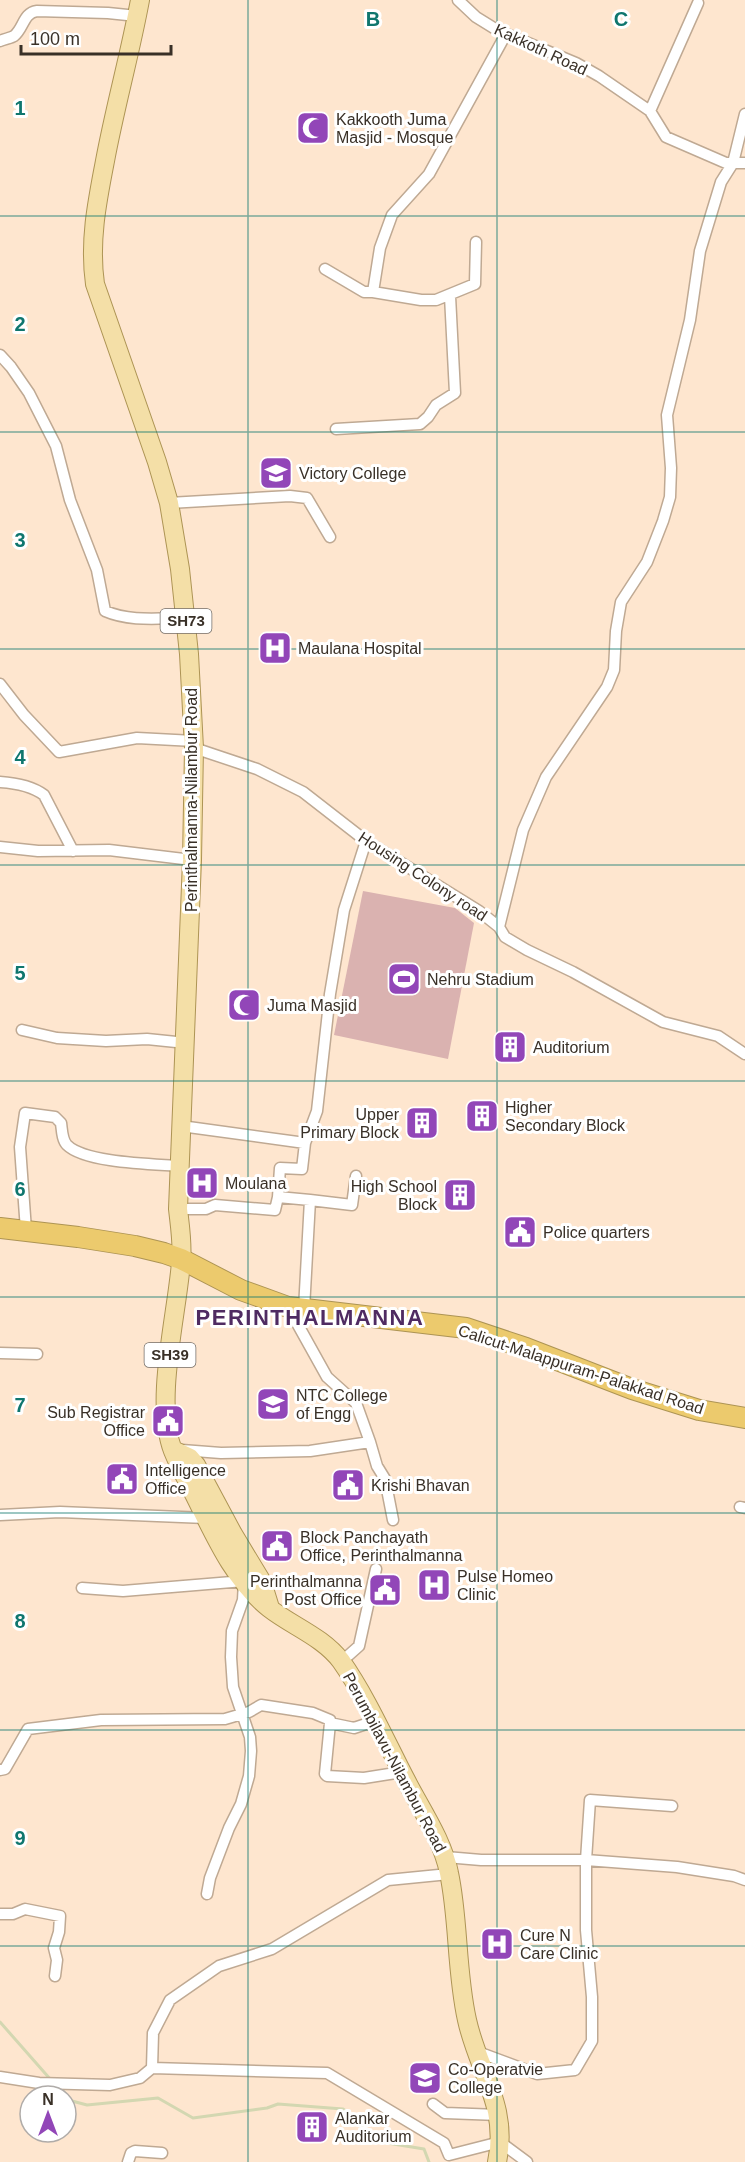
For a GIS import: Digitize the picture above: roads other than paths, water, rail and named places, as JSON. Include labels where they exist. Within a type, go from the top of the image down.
[{"type":"highway","name":"Calicut-Malappuram-Palakkad Road","points":[[0,1228],[135,1246],[182,1259],[240,1290],[296,1308],[466,1328],[526,1348],[632,1389],[699,1410],[745,1418]]},
{"type":"main road","name":"Perinthalmanna-Nilambur Road","points":[[139,8],[114,115],[95,212],[93,268],[95,284],[169,503],[186,618],[194,745],[186,1043],[179,1166],[178,1209],[182,1259]]},
{"type":"main road","name":"Perumbilavu-Nilambur Road","points":[[182,1259],[165,1405],[167,1427],[173,1450],[206,1518],[235,1570],[270,1608],[320,1642],[341,1662],[402,1772],[448,1865],[462,1992],[471,2034],[490,2083],[499,2115],[501,2142],[497,2162]]},
{"type":"main road","points":[[173,1450],[190,1458],[196,1465],[262,1582],[270,1608]]},
{"type":"street","name":"Kakkoth Road","points":[[458,0],[476,17],[506,34],[576,63],[599,76],[650,111],[666,137],[726,163],[745,163]]},
{"type":"street","points":[[650,111],[698,3]]},
{"type":"street","points":[[0,41],[14,36],[26,16],[37,11],[108,13],[139,8]]},
{"type":"street","points":[[373,292],[380,248],[392,215],[429,174],[506,34]]},
{"type":"street","points":[[499,927],[524,830],[546,777],[607,687],[614,670],[621,602],[647,562],[663,521],[670,497],[671,468],[667,415],[690,320],[700,251],[721,182],[733,163],[745,114]]},
{"type":"street","points":[[325,269],[364,292],[436,300],[475,284],[476,242]]},
{"type":"street","points":[[336,429],[420,424],[436,405],[454,393],[450,296]]},
{"type":"street","points":[[0,355],[29,393],[56,446],[70,500],[97,570],[105,611],[116,616],[133,618],[186,618]]},
{"type":"street","points":[[169,503],[290,496],[308,498],[330,537]]},
{"type":"street","name":"Housing Colony road","points":[[0,684],[24,715],[59,752],[137,738],[194,745],[257,770],[303,792],[366,841],[479,911],[499,927],[505,937],[527,950],[573,972],[663,1022],[718,1036],[744,1052]]},
{"type":"street","points":[[0,782],[31,788],[44,795],[73,851]]},
{"type":"street","points":[[178,1209],[206,1209],[215,1205],[275,1210],[280,1168],[302,1169],[305,1143],[317,1111],[330,994],[344,910],[366,841]]},
{"type":"street","points":[[0,847],[38,851],[109,850],[192,860]]},
{"type":"street","points":[[22,1030],[57,1038],[106,1041],[147,1039],[186,1043]]},
{"type":"street","points":[[26,1230],[20,1147],[25,1113],[55,1118],[61,1123],[64,1141],[68,1147],[82,1154],[126,1162],[179,1166]]},
{"type":"street","points":[[181,1126],[305,1143]]},
{"type":"street","points":[[278,1197],[352,1205],[356,1176]]},
{"type":"street","points":[[310,1200],[296,1308],[327,1377],[356,1403],[377,1466],[385,1479],[393,1520]]},
{"type":"street","points":[[0,1353],[37,1353]]},
{"type":"street","points":[[173,1450],[221,1453],[310,1451],[370,1443]]},
{"type":"street","points":[[0,1515],[60,1512],[206,1518]]},
{"type":"street","points":[[341,1662],[359,1646],[376,1569]]},
{"type":"street","points":[[82,1588],[123,1591],[244,1581],[243,1600],[232,1631],[233,1687],[250,1737],[249,1776],[241,1804],[210,1878],[207,1894]]},
{"type":"street","points":[[0,1770],[5,1769],[28,1729],[101,1720],[225,1719],[261,1705],[291,1708],[314,1713],[330,1720],[325,1774],[327,1776],[364,1778],[402,1772]]},
{"type":"street","points":[[330,1723],[354,1728],[375,1721]]},
{"type":"street","points":[[478,2052],[537,2073],[575,2070],[592,2041],[592,1997],[586,1930],[586,1860],[590,1800],[672,1806]]},
{"type":"street","points":[[152,2068],[153,2033],[170,2000],[219,1966],[272,1949],[388,1880],[448,1865],[481,1860],[586,1860],[677,1867],[734,1876],[745,1880]]},
{"type":"street","points":[[0,1914],[13,1914],[25,1909],[60,1916],[59,1932],[54,1948],[57,1960],[56,1976]]},
{"type":"street","points":[[0,2077],[39,2084],[110,2085],[140,2079],[152,2068],[327,2073],[444,2143],[449,2155],[501,2142],[527,2162]]},
{"type":"street","points":[[433,2104],[445,2113],[499,2115]]},
{"type":"street","points":[[129,2162],[131,2152],[162,2153]]},
{"type":"waterway","points":[[0,2022],[51,2080]]},
{"type":"waterway","points":[[78,2103],[87,2105],[158,2098],[193,2118],[267,2108],[278,2104],[343,2109],[355,2118],[368,2137],[381,2142],[424,2149],[429,2162]]},
{"type":"place","name":"Kakkooth Juma Masjid - Mosque","points":[[313,128]]},
{"type":"place","name":"Victory College","points":[[276,473]]},
{"type":"place","name":"Maulana Hospital","points":[[275,648]]},
{"type":"place","name":"Nehru Stadium","points":[[404,979]]},
{"type":"place","name":"Juma Masjid","points":[[244,1005]]},
{"type":"place","name":"Auditorium","points":[[510,1047]]},
{"type":"place","name":"Higher Secondary Block","points":[[482,1116]]},
{"type":"place","name":"Upper Primary Block","points":[[422,1123]]},
{"type":"place","name":"Moulana","points":[[202,1183]]},
{"type":"place","name":"High School Block","points":[[460,1195]]},
{"type":"place","name":"Police quarters","points":[[520,1232]]},
{"type":"place","name":"NTC College of Engg","points":[[273,1404]]},
{"type":"place","name":"Sub Registrar Office","points":[[168,1421]]},
{"type":"place","name":"Intelligence Office","points":[[122,1479]]},
{"type":"place","name":"Krishi Bhavan","points":[[348,1485]]},
{"type":"place","name":"Block Panchayath Office, Perinthalmanna","points":[[277,1546]]},
{"type":"place","name":"Pulse Homeo Clinic","points":[[434,1585]]},
{"type":"place","name":"Perinthalmanna Post Office","points":[[385,1590]]},
{"type":"place","name":"Cure N Care Clinic","points":[[497,1944]]},
{"type":"place","name":"Co-Operatvie College","points":[[425,2078]]},
{"type":"place","name":"Alankar Auditorium","points":[[312,2127]]},
{"type":"district","name":"PERINTHALMANNA","points":[[310,1317]]}]
